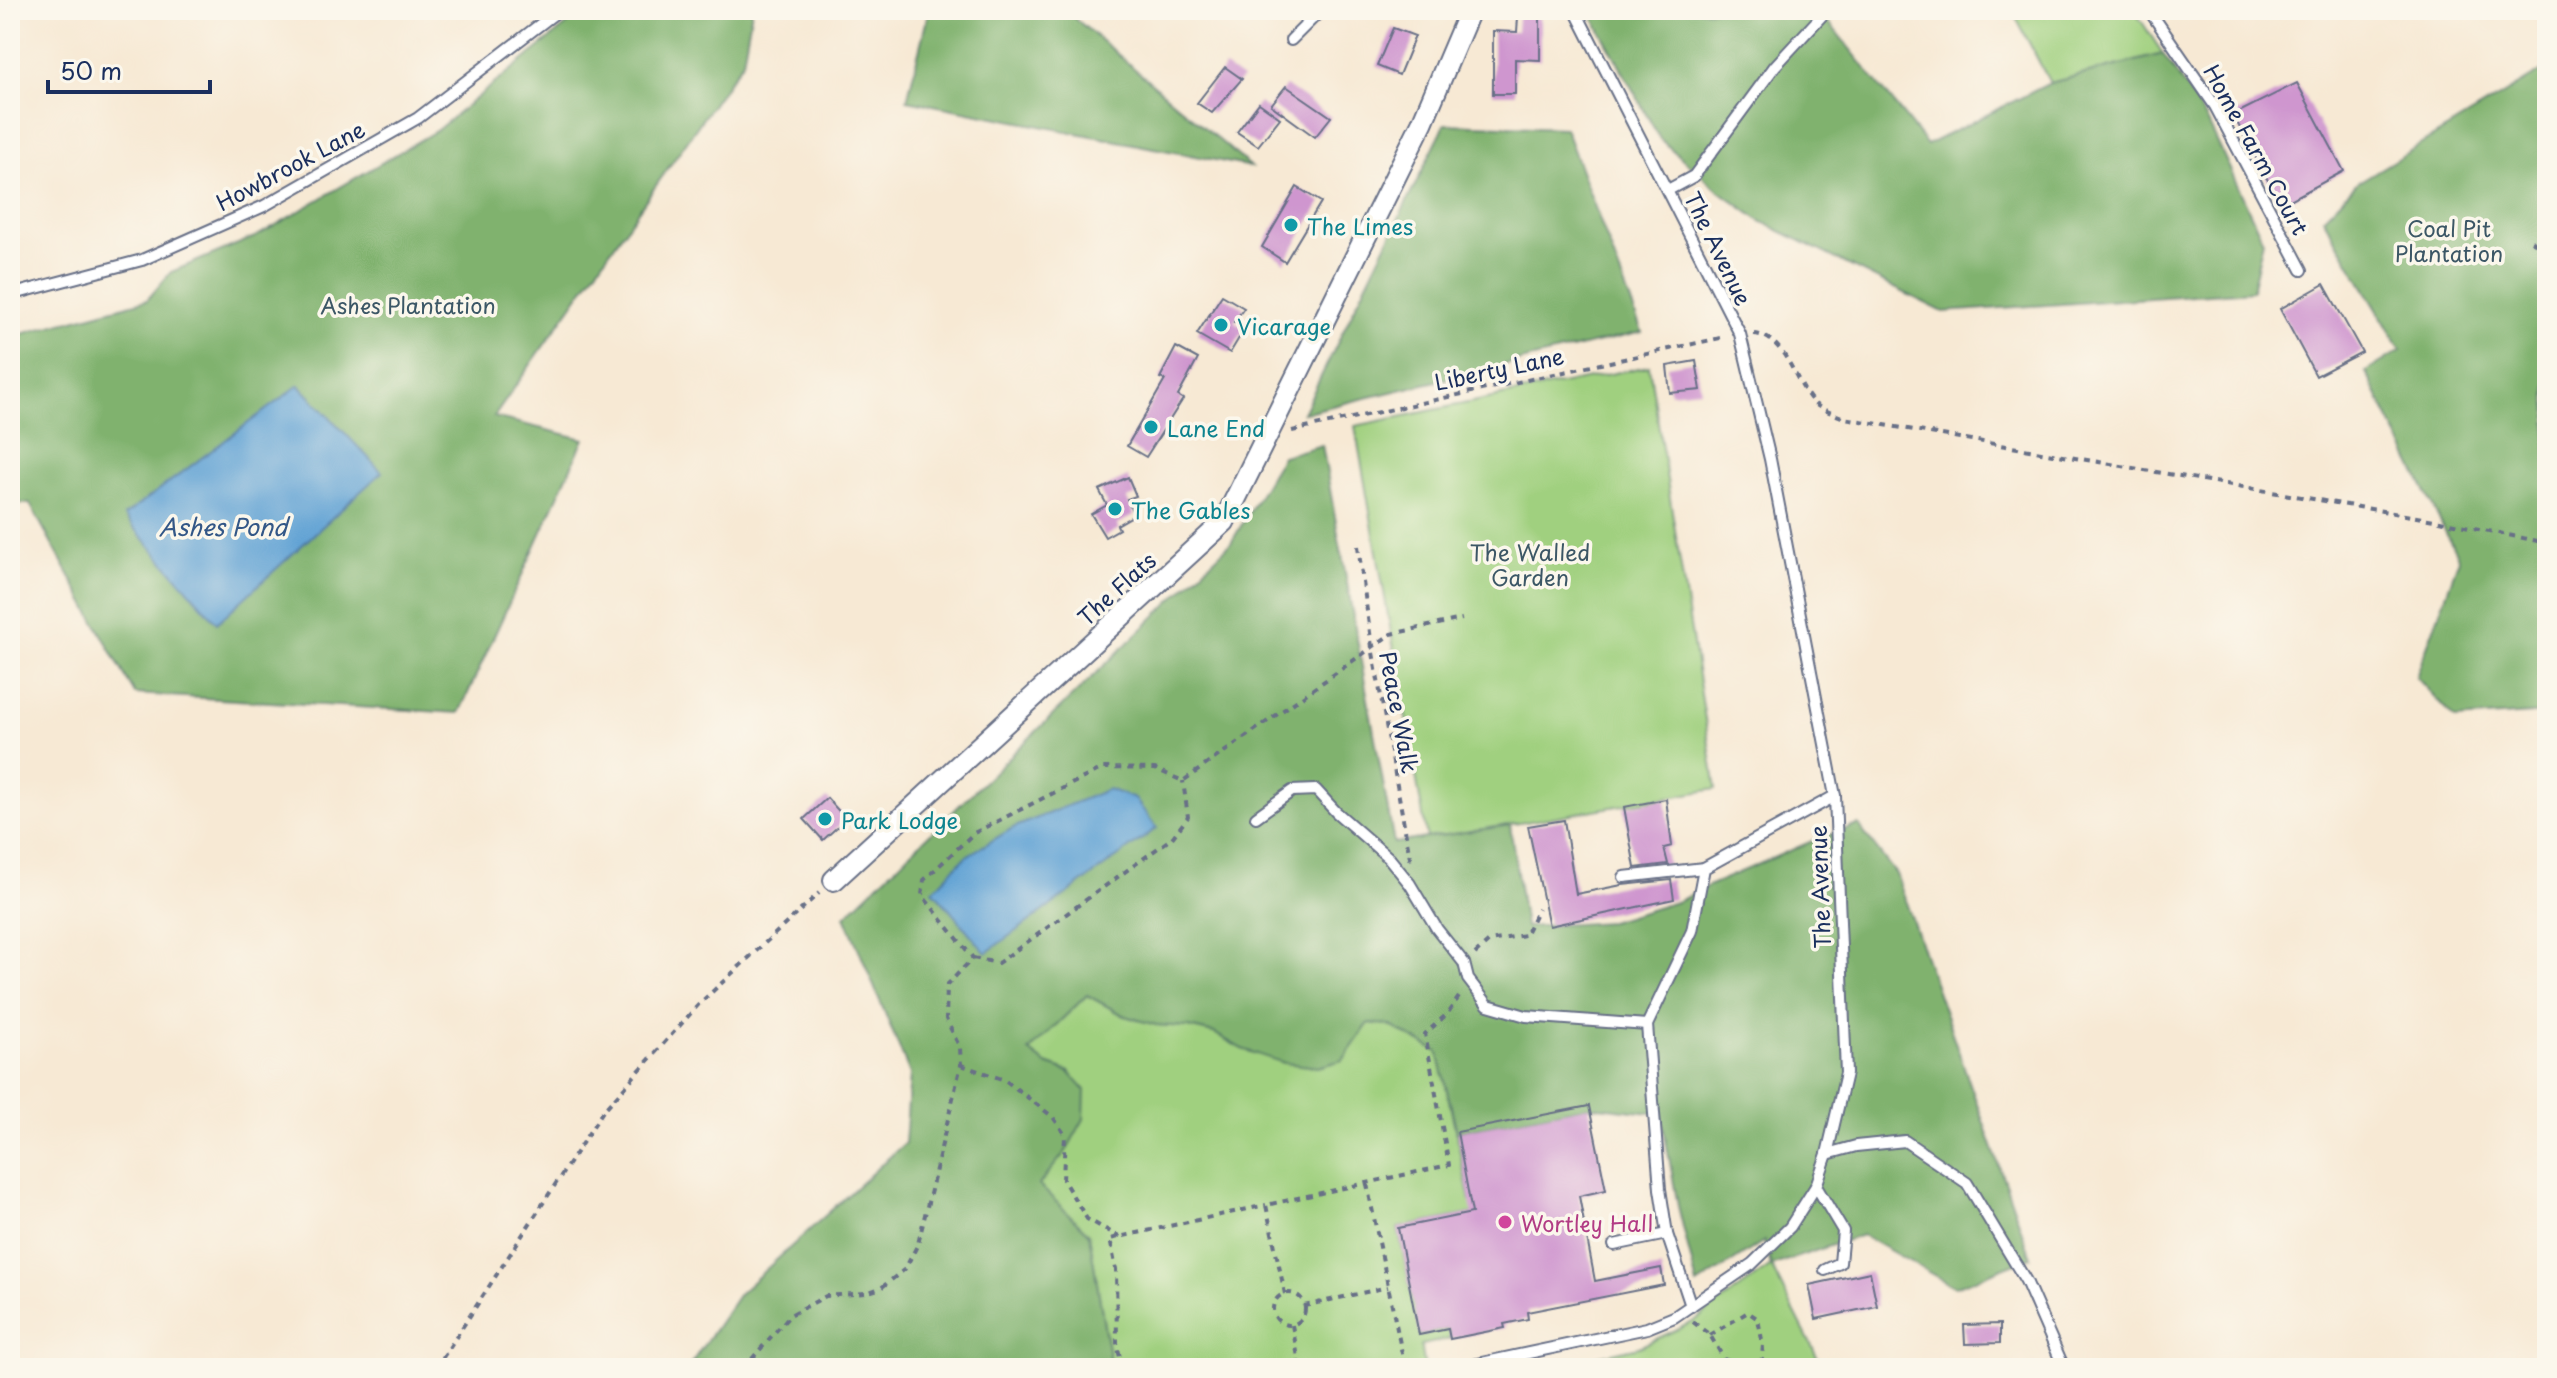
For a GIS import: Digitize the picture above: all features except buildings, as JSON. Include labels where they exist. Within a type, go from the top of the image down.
[{"type":"street","name":"The Flats","points":[[834,880],[1224,522],[1422,123],[1470,10]]},
{"type":"lane","name":"Howbrook Lane","points":[[10,295],[142,260],[264,206],[418,118],[559,10]]},
{"type":"lane","points":[[1291,40],[1321,10]]},
{"type":"lane","name":"The Avenue","points":[[1458,1368],[1647,1328],[1689,1310],[1761,1255],[1790,1227],[1816,1186],[1827,1154],[1846,1073],[1835,796],[1770,459],[1740,334],[1575,10]]},
{"type":"lane","name":"The Avenue","points":[[1668,190],[1694,176],[1775,66],[1827,10]]},
{"type":"lane","name":"Home Farm Court","points":[[2149,10],[2215,106],[2302,270]]},
{"type":"lane","points":[[1256,817],[1292,791],[1316,790],[1336,812],[1389,858],[1410,884],[1437,929],[1464,963],[1468,979],[1488,1005],[1526,1016],[1647,1025]]},
{"type":"lane","points":[[1624,877],[1704,868],[1835,796]]},
{"type":"lane","points":[[1689,1310],[1667,1234],[1660,1189],[1647,1025],[1692,931],[1704,868]]},
{"type":"lane","points":[[1827,1154],[1856,1146],[1905,1141],[1967,1183],[2026,1281],[2064,1368]]},
{"type":"lane","points":[[1816,1186],[1843,1231],[1840,1263],[1825,1270]]},
{"type":"lane","points":[[1614,1245],[1667,1234]]},
{"type":"path","points":[[2531,241],[2547,249]]},
{"type":"path","name":"Liberty Lane","points":[[1267,438],[1740,334]]},
{"type":"path","points":[[1740,334],[1760,334],[1776,345],[1816,405],[1844,418],[2440,521],[2547,543]]},
{"type":"path","name":"Peace Walk","points":[[1358,546],[1372,647],[1411,857],[1410,884]]},
{"type":"path","points":[[1183,781],[1391,634],[1462,619]]},
{"type":"path","points":[[1103,768],[1155,769],[1183,781],[1188,817],[1172,838],[998,963],[973,958],[922,895],[924,880],[974,833],[1103,768]]},
{"type":"path","points":[[436,1368],[603,1111],[700,1003],[834,880]]},
{"type":"path","points":[[1464,963],[1489,941],[1525,935],[1538,909]]},
{"type":"path","points":[[744,1368],[790,1315],[826,1296],[866,1293],[881,1288],[905,1269],[918,1244],[961,1065],[960,1048],[946,1019],[947,985],[973,958]]},
{"type":"path","points":[[1122,1368],[1117,1343],[1116,1269],[1110,1239],[1449,1165],[1425,1034],[1447,1014],[1468,979]]},
{"type":"path","points":[[961,1065],[1005,1080],[1053,1117],[1065,1135],[1063,1180],[1087,1219],[1120,1237]]},
{"type":"path","points":[[1367,1184],[1405,1368]]},
{"type":"path","points":[[1266,1205],[1285,1294]]},
{"type":"path","points":[[1304,1306],[1388,1287]]},
{"type":"path","points":[[1285,1294],[1297,1295],[1304,1306],[1303,1316],[1292,1325],[1276,1320],[1272,1310],[1276,1300],[1285,1294]]},
{"type":"path","points":[[1689,1310],[1698,1328],[1710,1335],[1724,1359],[1746,1368]]},
{"type":"path","points":[[1710,1335],[1748,1312],[1758,1319],[1763,1345],[1761,1368]]},
{"type":"path","points":[[1292,1325],[1300,1368]]},
{"type":"green space","name":"Ashes Plantation","points":[[585,10],[752,10],[743,61],[494,417],[584,439],[459,713],[135,694],[30,504],[10,503],[10,337],[147,300],[171,272],[257,236],[437,130]]},
{"type":"green space","points":[[929,10],[1065,10],[1251,167],[907,100]]},
{"type":"green space","points":[[1589,10],[1837,10],[1827,20],[1927,145],[2050,83],[2163,54],[2207,120],[2263,240],[2252,291],[1943,312],[1760,221],[1717,189],[1660,139]]},
{"type":"green space","points":[[2012,10],[2134,10],[2163,54],[2050,83]]},
{"type":"green space","name":"Coal Pit Plantation","points":[[2547,68],[2547,713],[2455,719],[2416,677],[2459,559],[2366,372],[2401,350],[2323,218],[2357,183]]},
{"type":"green space","points":[[1445,124],[1565,128],[1642,332],[1303,413]]},
{"type":"green space","name":"The Walled Garden","points":[[1649,366],[1716,789],[1427,839],[1355,426]]},
{"type":"green space","points":[[1322,445],[1394,843],[1510,825],[1525,927],[1610,922],[1679,901],[1817,839],[1858,825],[1896,874],[2031,1257],[1955,1287],[1862,1235],[1771,1266],[1764,1241],[1697,1285],[1661,1114],[1589,1106],[1457,1132],[1438,1052],[1389,1025],[1369,1023],[1343,1060],[1318,1067],[1284,1063],[1242,1049],[1214,1033],[1189,1027],[1156,1025],[1125,1016],[1087,995],[1029,1051],[1046,1064],[1069,1072],[1085,1090],[1084,1119],[1066,1151],[1039,1185],[1089,1234],[1111,1368],[688,1368],[739,1294],[905,1143],[910,1074],[845,916],[1231,543],[1282,456]]},
{"type":"green space","points":[[1087,995],[1125,1016],[1156,1025],[1214,1033],[1242,1049],[1343,1060],[1369,1023],[1389,1025],[1439,1052],[1470,1201],[1490,1210],[1398,1228],[1420,1335],[1448,1329],[1450,1339],[1421,1345],[1425,1368],[1111,1368],[1089,1234],[1038,1185],[1066,1151],[1070,1072],[1046,1064],[1029,1051]]},
{"type":"green space","points":[[1771,1266],[1823,1368],[1545,1368],[1639,1347],[1693,1322]]},
{"type":"water","name":"Ashes Pond","points":[[299,385],[382,472],[217,623],[124,516]]},
{"type":"water","points":[[1108,789],[1135,799],[1157,828],[986,953],[933,890],[965,857],[1013,828]]},
{"type":"place","name":"The Limes","points":[[1291,225]]},
{"type":"place","name":"Vicarage","points":[[1221,325]]},
{"type":"place","name":"Lane End","points":[[1151,427]]},
{"type":"place","name":"The Gables","points":[[1115,509]]},
{"type":"place","name":"Park Lodge","points":[[825,819]]},
{"type":"place","name":"Wortley Hall","points":[[1505,1222]]}]
